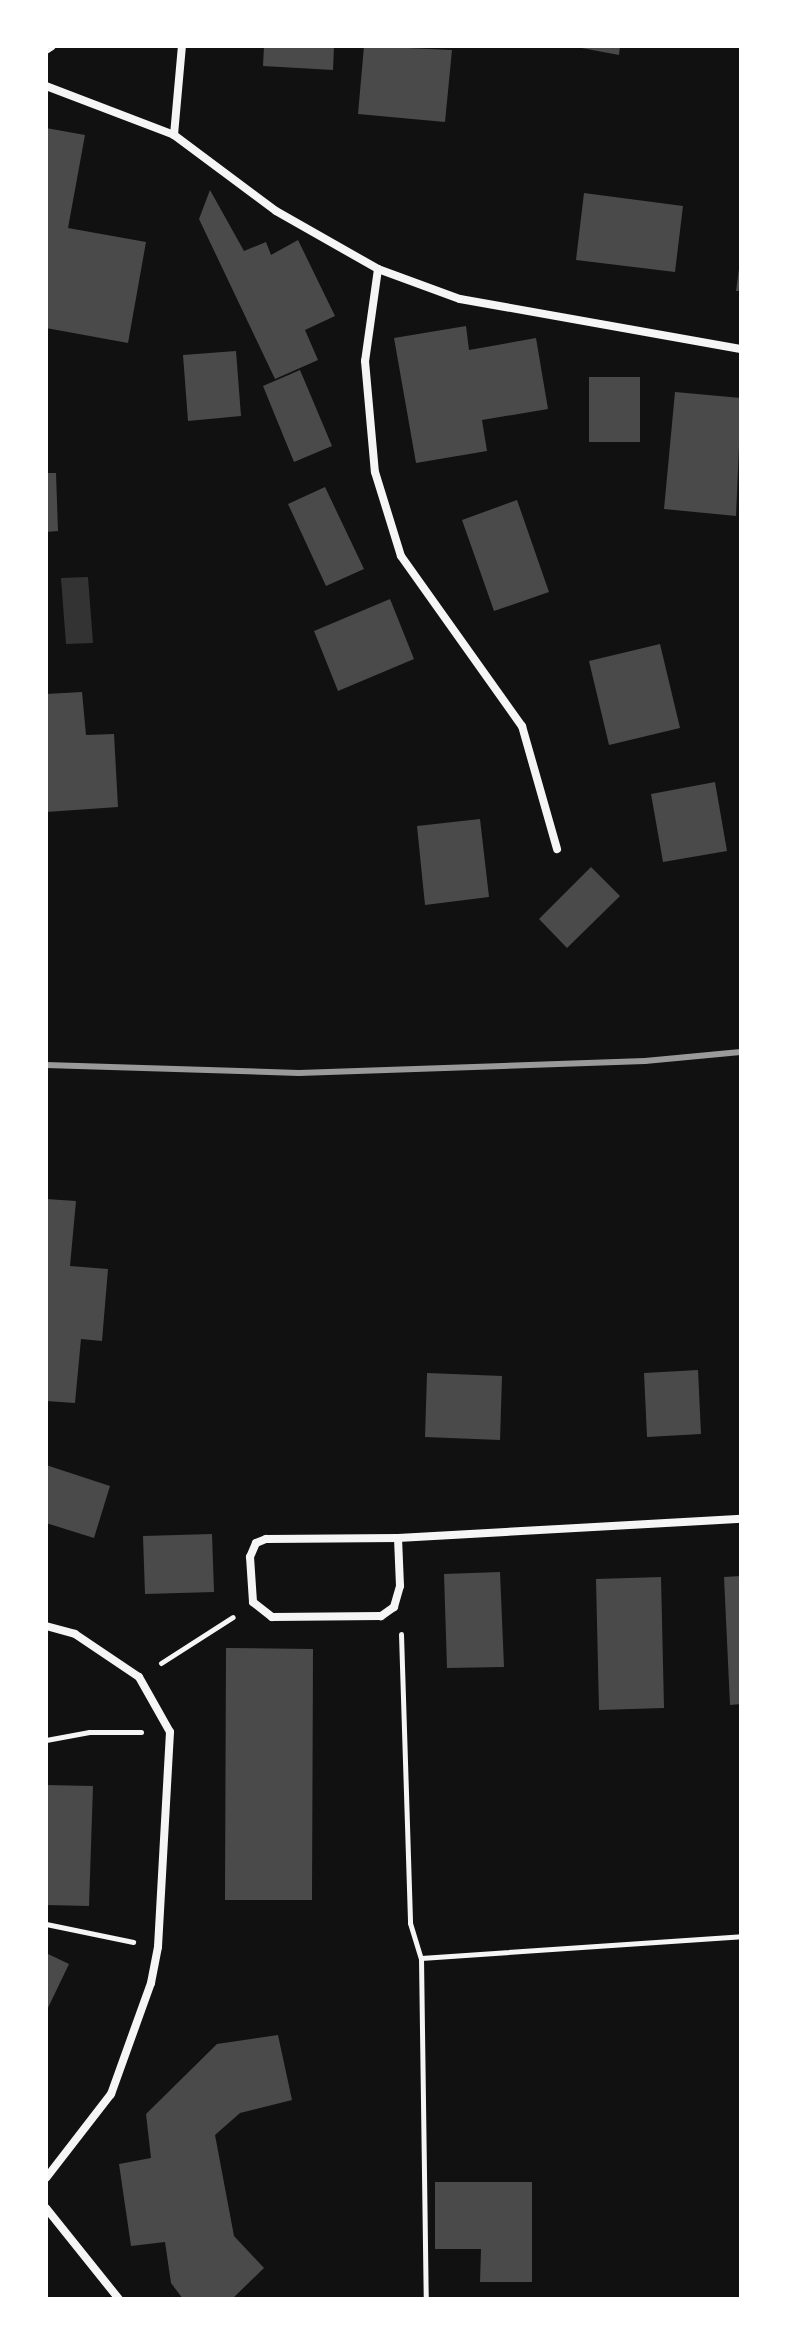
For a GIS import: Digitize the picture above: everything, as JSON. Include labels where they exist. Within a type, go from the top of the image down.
[{"type":"street","points":[[46,50],[52,46]]},
{"type":"street","points":[[174,135],[182,46]]},
{"type":"street","points":[[46,86],[174,135],[276,211],[378,269],[460,299],[741,349]]},
{"type":"street","points":[[378,269],[365,361],[375,472],[401,556],[522,726],[557,849]]},
{"type":"street","points":[[398,1538],[400,1586],[394,1607],[381,1616],[272,1617],[253,1602],[250,1557],[256,1543],[266,1539],[398,1538],[741,1519]]},
{"type":"street","points":[[46,1626],[75,1634],[139,1677],[170,1732],[158,1947],[151,1983],[111,2094],[46,2178]]},
{"type":"street","points":[[46,2208],[119,2299]]},
{"type":"path","points":[[400,1586],[410,1923],[421,1958],[426,2299]]},
{"type":"path","points":[[139,1677],[253,1602]]},
{"type":"path","points":[[46,1740],[89,1732],[170,1732]]},
{"type":"path","points":[[46,1924],[158,1947]]},
{"type":"path","points":[[421,1958],[741,1936]]},
{"type":"shaded area","points":[[88,577],[93,643],[66,644],[61,578]]},
{"type":"building","points":[[264,46],[334,46],[333,70],[263,66]]},
{"type":"building","points":[[364,46],[452,50],[445,122],[358,114]]},
{"type":"building","points":[[571,46],[620,46],[619,55]]},
{"type":"building","points":[[46,128],[85,135],[68,228],[146,242],[128,343],[46,328]]},
{"type":"building","points":[[210,190],[244,251],[266,242],[271,255],[298,240],[335,316],[305,330],[318,360],[275,379],[199,219]]},
{"type":"building","points":[[584,193],[683,206],[675,272],[576,260]]},
{"type":"building","points":[[739,269],[741,291],[736,291]]},
{"type":"building","points":[[466,326],[469,350],[536,338],[548,409],[482,420],[487,451],[416,463],[394,338]]},
{"type":"building","points":[[236,351],[241,416],[188,421],[183,355]]},
{"type":"building","points":[[300,370],[332,446],[294,462],[263,386]]},
{"type":"building","points":[[589,377],[640,377],[640,442],[589,442]]},
{"type":"building","points":[[675,392],[741,398],[736,516],[664,509]]},
{"type":"building","points":[[46,473],[56,473],[58,531],[46,532]]},
{"type":"building","points":[[325,487],[364,569],[326,586],[288,504]]},
{"type":"building","points":[[517,500],[549,592],[494,611],[462,520]]},
{"type":"building","points":[[390,599],[414,659],[338,691],[314,631]]},
{"type":"building","points":[[660,644],[680,728],[609,745],[589,661]]},
{"type":"building","points":[[82,692],[86,735],[114,734],[118,807],[46,812],[46,694]]},
{"type":"building","points":[[715,782],[727,851],[663,862],[651,794]]},
{"type":"building","points":[[480,819],[489,897],[425,905],[417,826]]},
{"type":"building","points":[[591,867],[620,896],[567,948],[539,919]]},
{"type":"building","points":[[46,1199],[76,1201],[70,1266],[108,1269],[102,1341],[81,1339],[75,1403],[46,1401]]},
{"type":"building","points":[[698,1370],[701,1434],[647,1437],[644,1373]]},
{"type":"building","points":[[427,1373],[502,1376],[500,1440],[425,1437]]},
{"type":"building","points":[[46,1465],[110,1486],[94,1538],[46,1523]]},
{"type":"building","points":[[212,1534],[214,1592],[145,1594],[143,1536]]},
{"type":"building","points":[[500,1572],[504,1667],[447,1668],[444,1574]]},
{"type":"building","points":[[741,1576],[741,1704],[730,1705],[724,1577]]},
{"type":"building","points":[[661,1577],[664,1708],[599,1710],[596,1579]]},
{"type":"building","points":[[226,1648],[313,1649],[312,1900],[225,1900]]},
{"type":"building","points":[[46,1785],[93,1786],[89,1906],[46,1905]]},
{"type":"building","points":[[46,1953],[69,1964],[46,2012]]},
{"type":"building","points":[[278,2035],[292,2100],[240,2113],[215,2135],[234,2236],[264,2268],[232,2299],[183,2299],[171,2283],[165,2242],[131,2246],[119,2164],[151,2158],[146,2114],[217,2044]]},
{"type":"building","points":[[435,2182],[532,2182],[532,2282],[480,2282],[481,2249],[435,2249]]},
{"type":"railway","points":[[46,1065],[299,1073],[645,1061],[741,1052]]}]
